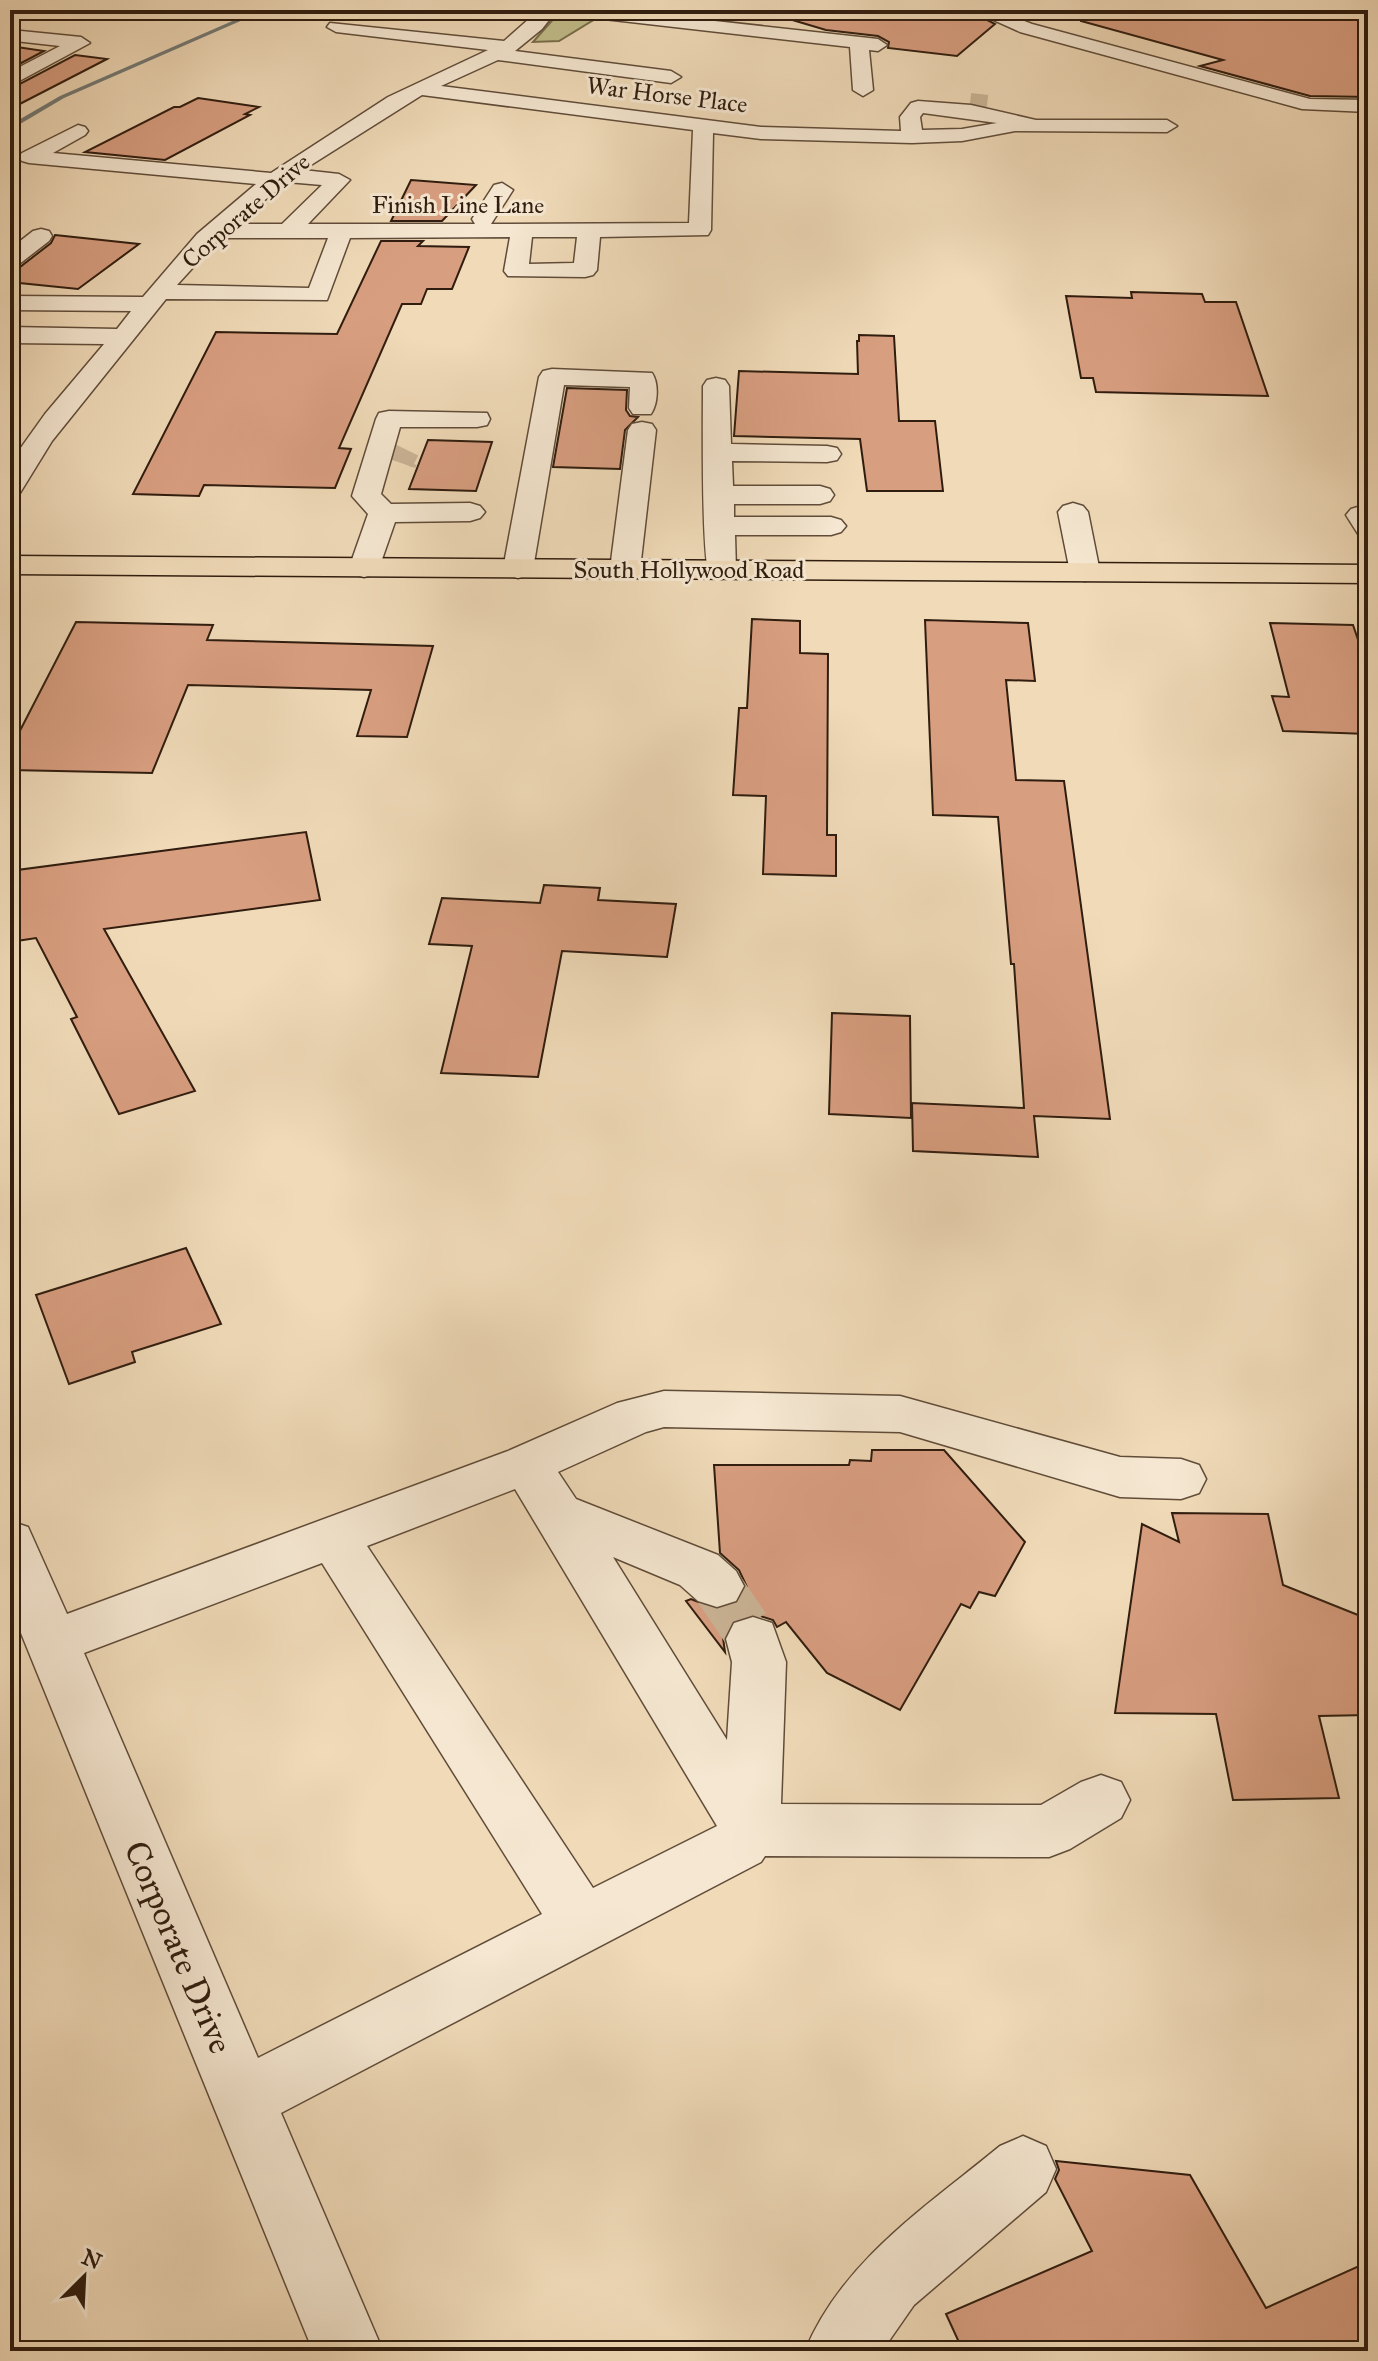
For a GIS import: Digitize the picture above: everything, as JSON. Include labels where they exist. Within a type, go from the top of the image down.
[{"type":"main road","name":"South Hollywood Road","points":[[10,565],[1368,574]]},
{"type":"street","points":[[569,10],[830,40],[866,48]]},
{"type":"street","points":[[667,10],[697,20],[694,24]]},
{"type":"street","points":[[740,10],[830,40]]},
{"type":"street","points":[[980,10],[1026,28],[1309,105],[1368,106]]},
{"type":"street","points":[[510,20],[544,16]]},
{"type":"street","name":"Corporate Drive","points":[[10,487],[28,451],[154,298],[216,231],[280,178],[355,126],[418,89],[504,60],[544,16]]},
{"type":"street","points":[[615,16],[591,30],[866,48]]},
{"type":"street","points":[[440,39],[467,25]]},
{"type":"street","points":[[336,27],[440,39],[504,60],[532,59],[671,77]]},
{"type":"street","points":[[10,80],[81,43],[14,36]]},
{"type":"street","points":[[470,95],[504,60],[559,44]]},
{"type":"street","points":[[863,90],[866,48]]},
{"type":"street","points":[[926,107],[936,84]]},
{"type":"street","name":"War Horse Place","points":[[418,89],[761,133],[912,137],[1008,124]]},
{"type":"street","points":[[912,137],[910,117],[926,107],[978,104],[999,107],[1008,124],[1006,151]]},
{"type":"street","points":[[926,107],[1008,124],[1167,126]]},
{"type":"street","name":"Finish Line Lane","points":[[216,231],[288,231],[337,242],[480,226],[522,231],[700,230],[703,127]]},
{"type":"street","points":[[78,131],[29,157],[210,174],[339,180],[288,231]]},
{"type":"street","points":[[210,174],[247,152]]},
{"type":"street","points":[[23,174],[259,195]]},
{"type":"street","points":[[310,209],[480,226],[502,190]]},
{"type":"street","points":[[522,231],[516,271],[585,270],[589,231]]},
{"type":"street","points":[[10,260],[41,236]]},
{"type":"street","points":[[10,303],[238,294],[318,295],[337,242],[195,251]]},
{"type":"street","points":[[238,294],[252,265]]},
{"type":"street","points":[[20,343],[123,337]]},
{"type":"street","points":[[518,569],[552,377],[643,379],[642,419],[625,569]]},
{"type":"street","points":[[716,386],[721,570]]},
{"type":"street","points":[[470,512],[383,513],[366,496],[373,475],[398,471],[397,450],[389,419],[477,419]]},
{"type":"street","points":[[718,452],[827,454]]},
{"type":"street","points":[[719,495],[825,495]]},
{"type":"street","points":[[1073,512],[1085,572]]},
{"type":"street","points":[[364,568],[383,513]]},
{"type":"street","points":[[719,526],[831,526]]},
{"type":"street","points":[[52,1642],[526,1465],[634,1416],[664,1409],[900,1414],[1120,1477],[1181,1479]]},
{"type":"street","points":[[526,1465],[751,1830]]},
{"type":"street","points":[[558,1513],[699,1570],[717,1586]]},
{"type":"street","points":[[333,1537],[583,1925]]},
{"type":"street","name":"Corporate Drive","points":[[10,1542],[348,2351]]},
{"type":"street","points":[[243,2099],[740,1843],[751,1830],[759,1662],[753,1639]]},
{"type":"street","points":[[751,1830],[1049,1831],[1101,1800]]},
{"type":"street","points":[[840,2351],[890,2281],[1023,2169]]},
{"type":"shaded area","points":[[574,13],[595,19],[559,41],[533,42],[556,16]]},
{"type":"building","points":[[790,10],[968,10],[995,24],[957,56],[888,48],[889,42],[878,36],[826,30],[789,19]]},
{"type":"building","points":[[1082,10],[1368,10],[1368,97],[1310,96],[1200,66],[1223,60],[1081,21]]},
{"type":"building","points":[[10,46],[44,51],[10,69]]},
{"type":"building","points":[[75,55],[107,59],[10,109],[10,89]]},
{"type":"building","points":[[198,98],[259,107],[245,114],[250,115],[165,160],[85,152],[174,107]]},
{"type":"building","points":[[411,180],[476,185],[442,221],[391,221]]},
{"type":"building","points":[[55,235],[139,244],[78,289],[10,282],[10,270],[20,267],[51,243]]},
{"type":"building","points":[[381,241],[423,241],[418,246],[469,247],[452,289],[427,289],[421,304],[402,304],[339,448],[351,449],[335,488],[204,485],[199,496],[133,494],[216,332],[337,334]]},
{"type":"building","points":[[1131,292],[1202,294],[1205,302],[1236,302],[1268,396],[1096,392],[1093,378],[1081,378],[1066,296],[1132,298]]},
{"type":"building","points":[[859,335],[894,336],[899,421],[935,421],[943,491],[867,491],[860,439],[734,436],[739,371],[858,374]]},
{"type":"building","points":[[567,388],[627,390],[626,410],[630,416],[638,417],[625,430],[620,469],[553,467]]},
{"type":"building","points":[[428,440],[492,442],[476,491],[409,489]]},
{"type":"building","points":[[752,619],[800,621],[800,653],[828,654],[827,835],[836,835],[836,876],[763,874],[766,796],[733,795],[739,708],[747,708]]},
{"type":"building","points":[[925,620],[1028,623],[1035,681],[1006,680],[1016,780],[1064,781],[1110,1119],[1034,1116],[1038,1157],[913,1151],[912,1103],[1024,1108],[1014,964],[1011,964],[998,817],[933,815]]},
{"type":"building","points":[[76,622],[213,625],[207,640],[433,646],[407,737],[357,736],[371,690],[188,685],[152,773],[10,770],[10,750]]},
{"type":"building","points":[[1270,623],[1353,625],[1368,669],[1368,734],[1283,731],[1272,696],[1289,697]]},
{"type":"building","points":[[306,832],[320,900],[104,929],[195,1091],[119,1114],[71,1019],[77,1017],[36,938],[10,942],[10,871]]},
{"type":"building","points":[[544,885],[600,888],[598,900],[676,904],[667,957],[562,951],[538,1077],[441,1073],[472,946],[429,944],[442,898],[540,903]]},
{"type":"building","points":[[832,1013],[910,1016],[911,1118],[829,1114]]},
{"type":"building","points":[[186,1248],[221,1324],[132,1352],[135,1362],[69,1384],[36,1295]]},
{"type":"building","points":[[872,1450],[944,1450],[1025,1542],[995,1596],[979,1592],[970,1608],[961,1604],[900,1710],[827,1673],[786,1622],[777,1627],[773,1620],[754,1614],[733,1620],[723,1638],[725,1652],[686,1601],[691,1599],[718,1610],[737,1604],[747,1587],[739,1570],[720,1553],[714,1465],[849,1465],[850,1460],[871,1461]]},
{"type":"building","points":[[1172,1513],[1268,1514],[1283,1585],[1368,1619],[1368,1715],[1319,1716],[1339,1798],[1233,1800],[1216,1714],[1115,1713],[1142,1524],[1179,1542]]},
{"type":"building","points":[[1056,2161],[1190,2175],[1266,2308],[1368,2262],[1368,2351],[963,2351],[946,2314],[1092,2251],[1055,2179],[1059,2170]]},
{"type":"waterway","points":[[10,128],[62,97],[263,10]]},
{"type":"tunnel","points":[[970,103],[987,105]]},
{"type":"tunnel","points":[[402,460],[407,450]]},
{"type":"tunnel","points":[[717,1586],[753,1639]]}]
